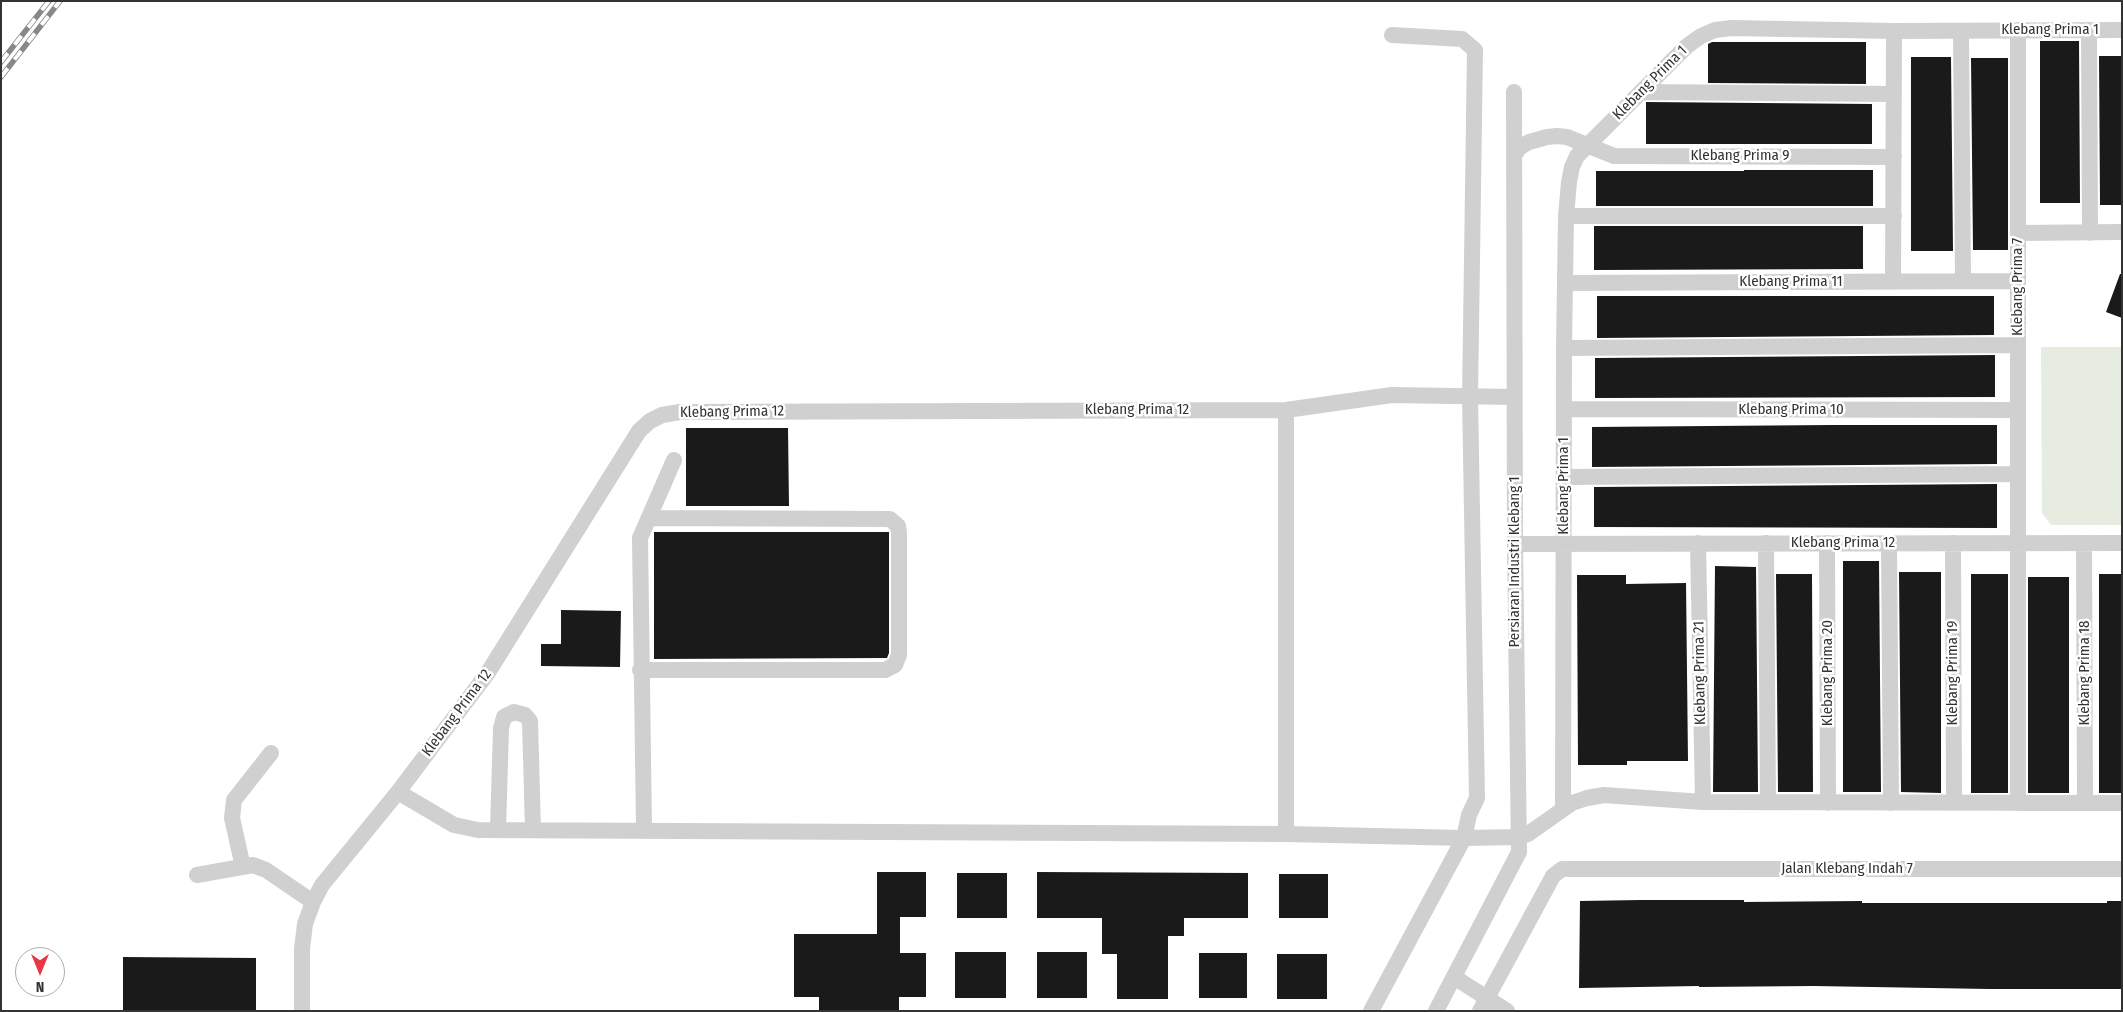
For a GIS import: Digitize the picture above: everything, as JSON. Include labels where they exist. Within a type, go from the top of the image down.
[{"type":"street","name":"Klebang Prima 1","points":[[1563,809],[1566,216],[1572,167],[1577,156],[1687,46],[1701,36],[1715,30],[1732,28],[1894,31],[2122,30]]},
{"type":"street","points":[[1961,30],[1963,281]]},
{"type":"street","name":"Klebang Prima 7","points":[[2018,30],[2018,802]]},
{"type":"street","points":[[2089,30],[2090,232]]},
{"type":"street","points":[[1893,282],[1894,31]]},
{"type":"street","points":[[1371,1011],[1464,838],[1469,815],[1477,798],[1478,769],[1470,396],[1475,50],[1462,38],[1392,35]]},
{"type":"street","name":"Persiaran Industri Klebang 1","points":[[1436,1011],[1518,856],[1514,397],[1514,92]]},
{"type":"street","points":[[1641,92],[1894,94]]},
{"type":"street","name":"Klebang Prima 9","points":[[1514,156],[1518,148],[1529,142],[1547,137],[1567,137],[1614,156],[1894,157]]},
{"type":"street","points":[[1566,216],[1894,216]]},
{"type":"street","points":[[2018,232],[2122,232]]},
{"type":"street","name":"Klebang Prima 11","points":[[1565,283],[2017,281]]},
{"type":"street","points":[[1564,348],[2017,345]]},
{"type":"street","name":"Klebang Prima 12","points":[[302,1011],[302,949],[305,924],[322,885],[398,792],[487,674],[639,431],[662,415],[680,412],[1286,410],[1392,396],[1514,397]]},
{"type":"street","name":"Klebang Prima 10","points":[[1564,409],[2018,410]]},
{"type":"street","points":[[1286,410],[1286,834]]},
{"type":"street","points":[[644,829],[640,670],[640,538],[674,460]]},
{"type":"street","points":[[1564,477],[2017,474]]},
{"type":"street","points":[[640,670],[885,670],[895,665],[899,655],[899,533],[898,526],[890,519],[649,518]]},
{"type":"street","name":"Klebang Prima 21","points":[[1698,543],[1702,802]]},
{"type":"street","points":[[1766,543],[1768,802]]},
{"type":"street","name":"Klebang Prima 20","points":[[1827,543],[1828,802]]},
{"type":"street","points":[[1889,543],[1891,802]]},
{"type":"street","name":"Klebang Prima 19","points":[[1953,543],[1954,802]]},
{"type":"street","name":"Klebang Prima 18","points":[[2084,543],[2086,803]]},
{"type":"street","name":"Klebang Prima 12","points":[[1515,544],[2122,543]]},
{"type":"street","points":[[498,830],[501,728],[504,717],[514,712],[525,715],[530,721],[533,830]]},
{"type":"street","points":[[243,867],[232,818],[234,800],[271,753]]},
{"type":"street","points":[[398,792],[454,825],[478,830],[644,829],[1286,834],[1464,838],[1518,836],[1534,831],[1563,809],[1579,800],[1604,795],[1702,802],[2122,803]]},
{"type":"street","points":[[197,875],[253,865],[266,870],[313,902]]},
{"type":"street","name":"Jalan Klebang Indah 7","points":[[1483,1005],[1553,876],[1562,869],[2122,869]]},
{"type":"street","points":[[1454,977],[1483,1005],[1507,1011]]},
{"type":"shaded area","points":[[2041,347],[2122,347],[2122,525],[2051,525],[2042,513]]},
{"type":"building","points":[[2040,41],[2079,41],[2080,203],[2040,203]]},
{"type":"building","points":[[1712,42],[1866,42],[1866,84],[1708,83],[1708,44]]},
{"type":"building","points":[[2099,56],[2122,56],[2122,205],[2100,205]]},
{"type":"building","points":[[1911,57],[1951,57],[1953,251],[1911,251]]},
{"type":"building","points":[[1971,58],[2008,58],[2008,250],[1973,250]]},
{"type":"building","points":[[1646,102],[1872,104],[1872,144],[1646,144]]},
{"type":"building","points":[[1873,170],[1873,206],[1596,206],[1596,171]]},
{"type":"building","points":[[1594,226],[1863,226],[1863,269],[1594,270]]},
{"type":"building","points":[[2120,274],[2122,274],[2122,318],[2106,312]]},
{"type":"building","points":[[1597,296],[1994,296],[1994,335],[1597,338]]},
{"type":"building","points":[[1995,355],[1995,397],[1595,398],[1595,358]]},
{"type":"building","points":[[1997,425],[1997,464],[1592,467],[1592,427]]},
{"type":"building","points":[[686,428],[788,428],[789,506],[686,506]]},
{"type":"building","points":[[1997,484],[1997,528],[1594,527],[1594,487]]},
{"type":"building","points":[[654,532],[889,532],[889,653],[887,658],[654,659]]},
{"type":"building","points":[[1843,561],[1879,561],[1881,792],[1843,792]]},
{"type":"building","points":[[1715,566],[1756,567],[1758,792],[1713,792]]},
{"type":"building","points":[[1899,572],[1941,572],[1941,793],[1901,792]]},
{"type":"building","points":[[1776,574],[1812,574],[1813,792],[1778,792]]},
{"type":"building","points":[[1971,574],[2008,574],[2008,793],[1971,793]]},
{"type":"building","points":[[2099,574],[2122,574],[2122,793],[2099,793]]},
{"type":"building","points":[[1577,575],[1626,575],[1626,584],[1686,583],[1688,761],[1627,761],[1627,765],[1578,765]]},
{"type":"building","points":[[2028,577],[2069,577],[2069,793],[2028,793]]},
{"type":"building","points":[[561,610],[621,611],[620,667],[541,666],[541,644],[561,644]]},
{"type":"building","points":[[877,872],[926,872],[926,917],[900,917],[900,953],[926,953],[926,997],[899,997],[899,1011],[819,1011],[819,997],[794,997],[794,934],[877,934]]},
{"type":"building","points":[[1037,872],[1248,873],[1248,918],[1184,918],[1184,936],[1168,936],[1168,999],[1117,999],[1117,954],[1102,954],[1102,918],[1037,918]]},
{"type":"building","points":[[957,873],[1007,873],[1007,918],[957,918]]},
{"type":"building","points":[[1279,874],[1328,874],[1328,918],[1279,918]]},
{"type":"building","points":[[1744,900],[1744,902],[1862,901],[1862,903],[2107,903],[2107,901],[2122,901],[2122,989],[1814,986],[1579,988],[1580,901]]},
{"type":"building","points":[[955,952],[1006,952],[1006,998],[955,998]]},
{"type":"building","points":[[1037,952],[1087,952],[1087,998],[1037,998]]},
{"type":"building","points":[[1199,953],[1247,953],[1247,998],[1199,998]]},
{"type":"building","points":[[1277,954],[1327,954],[1327,999],[1277,999]]},
{"type":"building","points":[[123,957],[256,958],[256,1011],[123,1011]]},
{"type":"railway","points":[[1,62],[49,1]]},
{"type":"railway","points":[[1,77],[60,1]]}]
